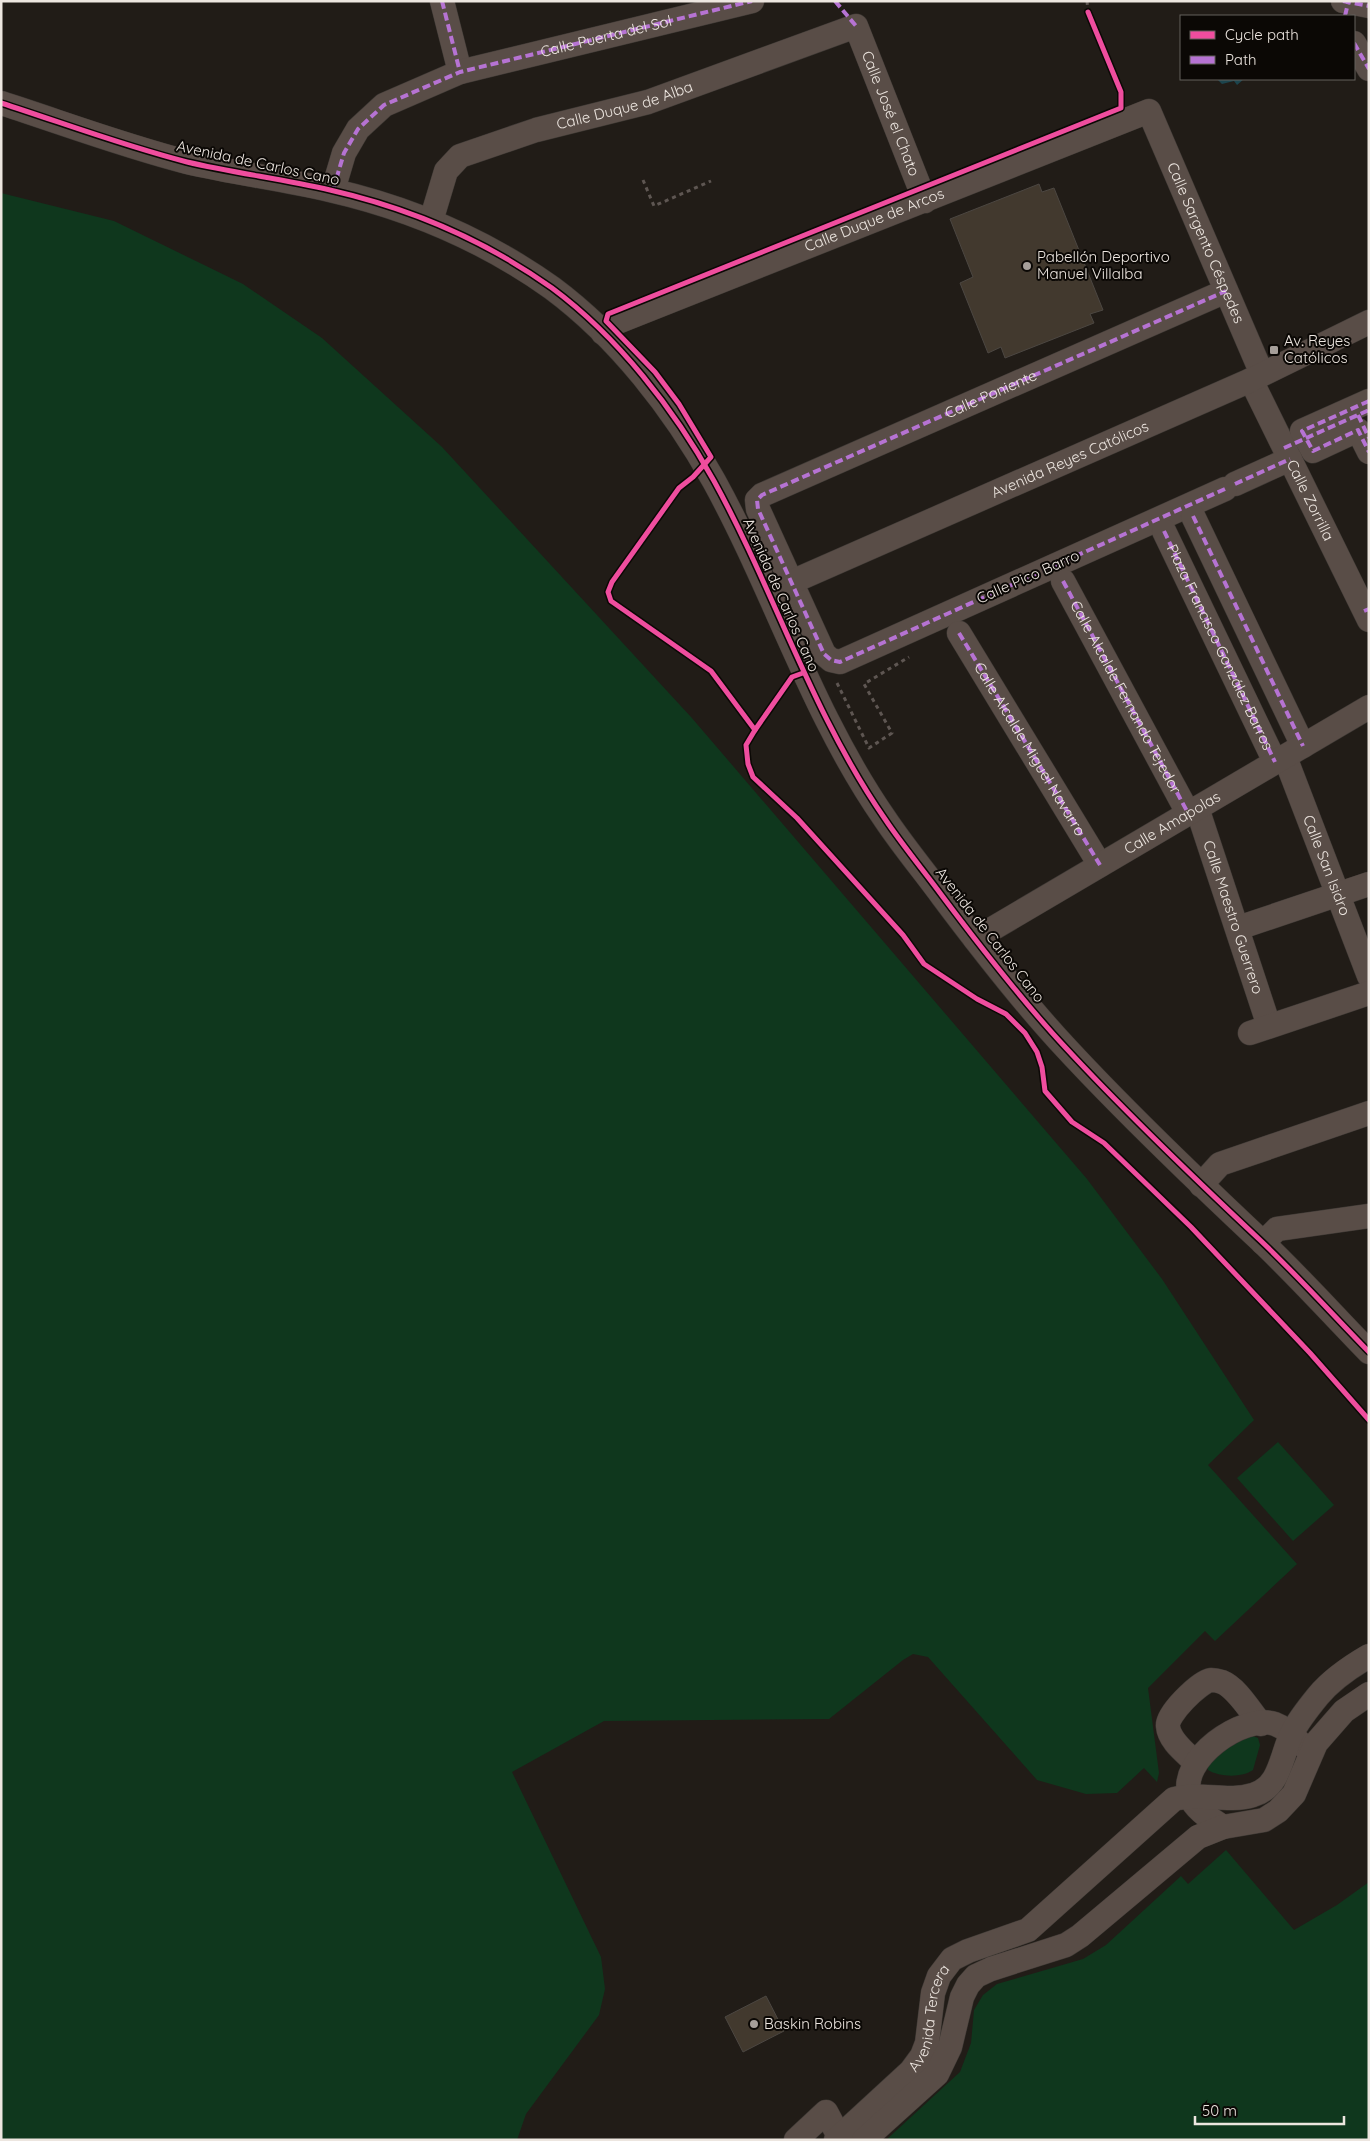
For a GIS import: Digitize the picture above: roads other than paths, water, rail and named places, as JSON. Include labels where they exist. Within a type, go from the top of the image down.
[{"type":"street","points":[[442,1],[460,72]]},
{"type":"street","name":"Calle Puerta del Sol","points":[[333,190],[344,152],[358,129],[384,104],[460,72],[752,1]]},
{"type":"street","name":"Calle José el Chato","points":[[856,26],[925,201]]},
{"type":"street","name":"Calle Duque de Alba","points":[[431,221],[446,171],[460,156],[536,130],[648,102],[856,26]]},
{"type":"street","points":[[1355,46],[1369,68]]},
{"type":"street","name":"Avenida de Carlos Cano","points":[[1,103],[161,155],[333,190],[431,221],[502,256],[550,287],[583,313],[632,363],[712,477],[768,593],[810,689],[858,777],[885,819],[975,939],[1064,1046],[1201,1185],[1263,1243],[1369,1352]]},
{"type":"street","name":"Calle Duque de Arcos","points":[[603,333],[610,325],[1149,111]]},
{"type":"street","name":"Calle Sargento Céspedes","points":[[1149,111],[1226,291],[1256,377]]},
{"type":"street","name":"Calle Poniente","points":[[757,500],[762,495],[1226,291]]},
{"type":"street","name":"Avenida Reyes Católicos","points":[[768,593],[1256,377],[1369,322]]},
{"type":"street","name":"Calle Zorrilla","points":[[1256,377],[1287,454],[1367,613]]},
{"type":"street","points":[[1365,409],[1369,438]]},
{"type":"street","name":"Calle Pico Barro","points":[[831,660],[840,662],[1230,486],[1287,454],[1306,438],[1365,409]]},
{"type":"street","points":[[1306,438],[1313,450],[1358,430],[1369,452]]},
{"type":"street","name":"Avenida de Carlos Cano","points":[[757,500],[758,509],[824,654],[831,660]]},
{"type":"street","points":[[1193,516],[1288,755]]},
{"type":"street","name":"Plaza Francisco González Barros","points":[[1164,531],[1288,755]]},
{"type":"street","name":"Calle Alcalde Fernando Tejedor","points":[[1063,581],[1192,811]]},
{"type":"street","name":"Calle Alcalde Miguel Navarro","points":[[959,633],[1100,865]]},
{"type":"street","name":"Calle Amapolas","points":[[975,939],[1369,707]]},
{"type":"street","name":"Calle San Isidro","points":[[1288,755],[1369,976]]},
{"type":"street","name":"Calle Maestro Guerrero","points":[[1192,811],[1238,928],[1259,1030],[1369,993]]},
{"type":"street","points":[[1238,928],[1369,884]]},
{"type":"street","points":[[1201,1185],[1220,1164],[1369,1113]]},
{"type":"street","points":[[1263,1243],[1278,1229],[1369,1216]]},
{"type":"street","points":[[1190,1795],[1237,1797],[1254,1795],[1269,1787],[1278,1772],[1292,1733],[1318,1696],[1328,1686],[1369,1656]]},
{"type":"street","points":[[1195,1762],[1174,1740],[1168,1726],[1171,1715],[1201,1685],[1211,1680],[1223,1682],[1261,1724]]},
{"type":"street","name":"Avenida Tercera","points":[[864,2140],[937,2074],[945,2061],[950,2047],[962,1997],[968,1985],[976,1976],[991,1969],[1066,1945],[1178,1856],[1198,1837],[1223,1827],[1264,1820],[1278,1811],[1294,1794],[1316,1743],[1329,1726],[1344,1712],[1369,1694]]},
{"type":"street","points":[[1223,1827],[1200,1811],[1190,1795],[1191,1777],[1195,1762],[1220,1739],[1242,1726],[1274,1724],[1292,1733],[1303,1746],[1309,1760]]},
{"type":"street","name":"Avenida Tercera","points":[[839,2139],[911,2071],[922,2056],[927,2043],[933,1992],[939,1976],[952,1959],[968,1950],[1028,1930],[1174,1799],[1190,1795]]},
{"type":"street","points":[[796,2140],[826,2112],[839,2139]]},
{"type":"water","points":[[1218,80],[1243,80],[1237,85],[1234,81],[1222,84]]},
{"type":"place","name":"Pabellón Deportivo Manuel Villalba","points":[[1027,266]]},
{"type":"place","name":"Av. Reyes Católicos","points":[[1274,350]]},
{"type":"place","name":"Baskin Robins","points":[[754,2024]]}]
